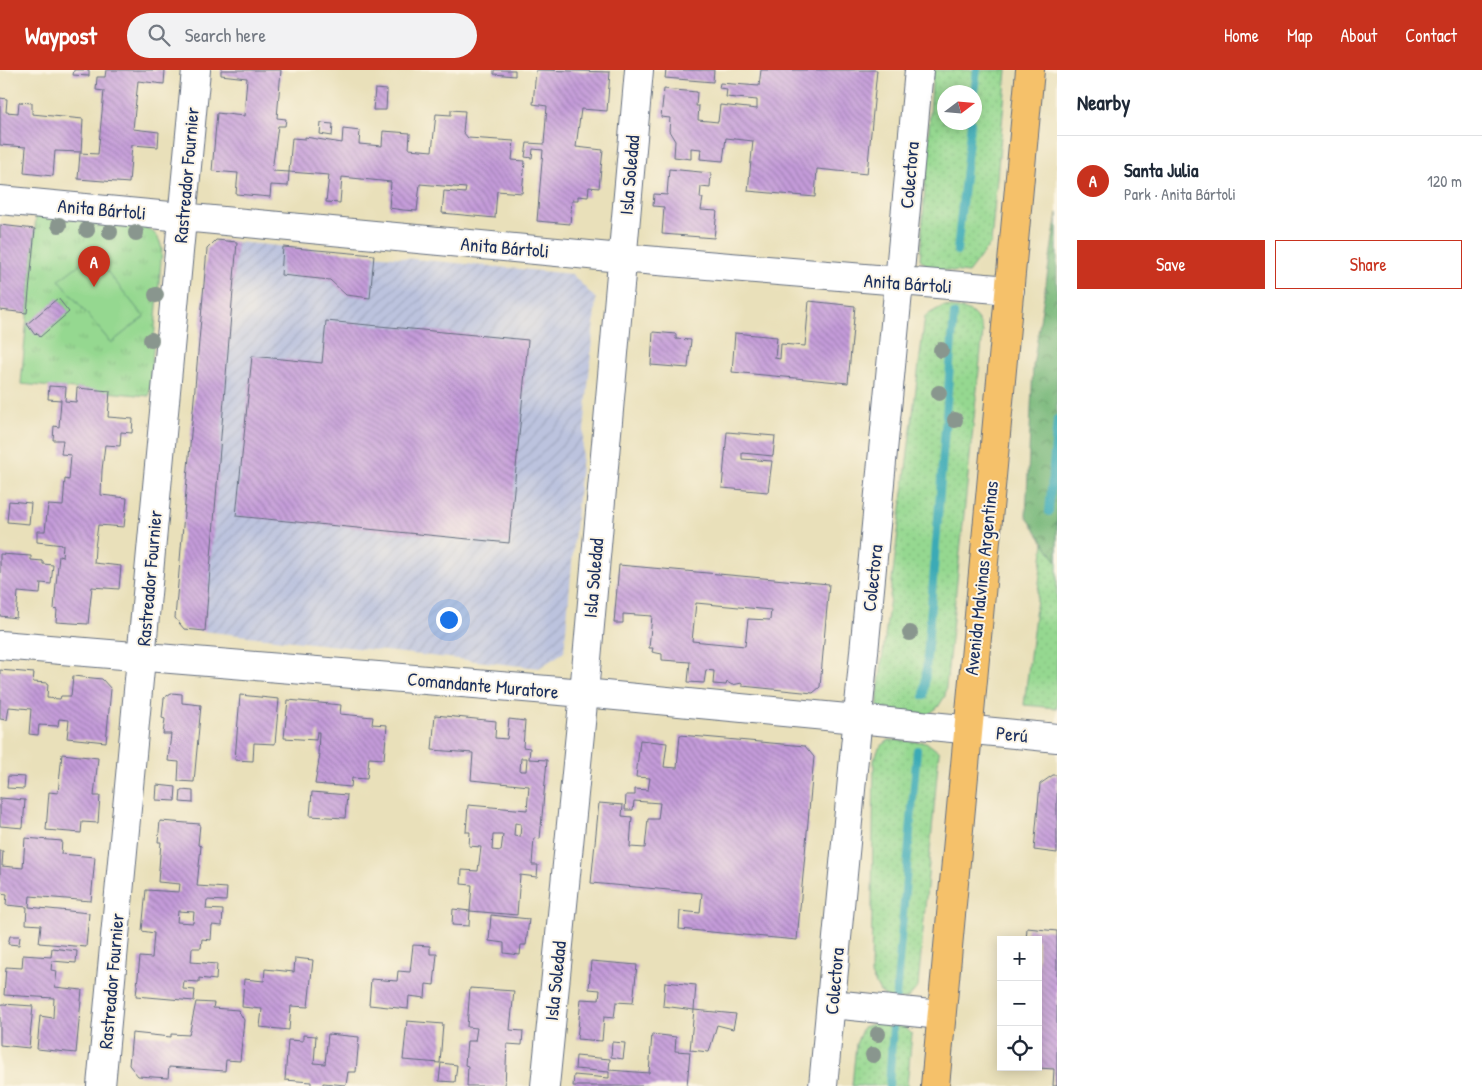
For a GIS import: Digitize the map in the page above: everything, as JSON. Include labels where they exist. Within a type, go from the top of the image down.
[{"type":"main road","name":"Avenida Malvinas Argentinas","points":[[934,1086],[966,729],[1030,70]]},
{"type":"street","name":"Rastreador Fournier","points":[[101,1086],[196,70]]},
{"type":"street","name":"Isla Soledad","points":[[545,1086],[584,693],[639,70]]},
{"type":"street","name":"Colectora","points":[[823,1086],[919,70]]},
{"type":"street","name":"Anita Bártoli","points":[[0,200],[621,258],[1010,290]]},
{"type":"street","name":"Comandante Muratore","points":[[0,645],[584,693],[966,729]]},
{"type":"street","name":"Perú","points":[[966,729],[1057,738]]},
{"type":"street","points":[[832,1004],[941,1016]]},
{"type":"shaded area","points":[[216,240],[572,274],[596,299],[564,652],[539,668],[184,629],[175,618],[207,249]]},
{"type":"green space","points":[[933,70],[1007,70],[991,243],[968,273],[930,268],[920,259]]},
{"type":"green space","points":[[1057,213],[1057,562],[1026,516],[1033,366]]},
{"type":"green space","points":[[36,216],[140,225],[152,231],[158,237],[162,250],[149,396],[21,384]]},
{"type":"green space","points":[[93,254],[144,317],[111,343],[59,280]]},
{"type":"green space","points":[[943,306],[969,311],[977,318],[983,332],[945,696],[938,707],[928,715],[878,708],[878,693],[925,316]]},
{"type":"green space","points":[[1057,437],[1057,708],[1024,705]]},
{"type":"green space","points":[[889,740],[926,742],[939,752],[918,987],[907,999],[890,1000],[880,992],[871,975],[874,760],[879,748]]},
{"type":"green space","points":[[885,1020],[901,1023],[912,1034],[907,1086],[852,1086],[856,1044],[863,1027]]},
{"type":"building","points":[[74,70],[89,70],[89,76],[73,75]]},
{"type":"building","points":[[106,70],[165,70],[164,84],[138,81],[133,129],[159,132],[158,147],[132,145],[129,183],[78,179],[80,153],[98,154],[104,91],[96,90],[97,77],[105,77]]},
{"type":"building","points":[[221,70],[281,70],[277,118],[286,119],[285,126],[278,126],[272,171],[289,172],[288,186],[271,185],[270,197],[236,194],[238,173],[212,171],[217,113],[244,116],[247,78],[221,75]]},
{"type":"building","points":[[494,70],[515,70],[515,76],[494,74]]},
{"type":"building","points":[[536,70],[610,72],[607,111],[581,109],[576,147],[603,150],[599,188],[589,187],[588,197],[578,196],[578,200],[572,200],[570,224],[537,221],[543,150],[533,149],[532,158],[525,157],[527,143],[544,144],[547,106],[533,104]]},
{"type":"building","points":[[666,70],[714,70],[713,82],[665,78]]},
{"type":"building","points":[[761,70],[877,70],[867,174],[817,169],[815,197],[748,191],[753,141],[726,138],[723,161],[700,159],[701,149],[691,148],[691,159],[674,157],[675,141],[669,131],[670,118],[661,117],[664,89],[697,92],[698,120],[718,122],[720,105],[757,109],[757,100],[726,97],[727,89],[719,88],[720,83],[759,86]]},
{"type":"building","points":[[375,89],[387,90],[386,110],[373,110]]},
{"type":"building","points":[[0,98],[7,99],[6,112],[18,113],[19,102],[32,103],[32,114],[83,119],[81,152],[55,151],[53,176],[24,173],[26,147],[0,145]]},
{"type":"building","points":[[451,110],[465,111],[463,132],[468,138],[514,141],[512,160],[525,161],[522,193],[497,191],[495,218],[442,213],[444,191],[465,193],[466,188],[420,184],[417,211],[403,210],[389,208],[391,182],[342,177],[340,203],[326,202],[329,175],[289,172],[292,138],[305,139],[305,137],[342,143],[343,129],[360,131],[359,144],[382,146],[383,131],[410,133],[409,149],[432,151],[436,114],[451,115]]},
{"type":"building","points":[[321,123],[333,124],[332,136],[320,134]]},
{"type":"building","points":[[669,169],[711,173],[710,188],[701,187],[700,198],[703,198],[701,210],[717,211],[714,238],[662,234],[664,207],[653,206],[654,194],[667,195]]},
{"type":"building","points":[[0,225],[35,229],[27,313],[0,310]]},
{"type":"building","points":[[216,240],[237,242],[205,631],[184,629],[175,618],[207,249]]},
{"type":"building","points":[[283,247],[374,255],[370,298],[346,295],[330,280],[281,275]]},
{"type":"building","points":[[58,298],[69,312],[40,337],[37,333],[35,335],[27,324]]},
{"type":"building","points":[[809,301],[855,306],[848,383],[732,372],[735,333],[777,337],[775,358],[780,359],[781,344],[805,346]]},
{"type":"building","points":[[326,321],[528,340],[509,543],[236,516],[252,356],[322,363]]},
{"type":"building","points":[[653,332],[676,334],[676,339],[691,340],[688,368],[651,365]]},
{"type":"building","points":[[49,386],[66,387],[65,401],[76,402],[77,388],[110,391],[108,417],[133,419],[132,433],[121,432],[120,446],[105,445],[102,470],[101,495],[127,498],[124,527],[98,525],[95,548],[94,563],[121,566],[119,589],[92,587],[88,624],[56,622],[57,610],[54,609],[56,584],[59,556],[62,557],[63,545],[37,542],[37,531],[45,531],[48,505],[63,506],[65,479],[69,480],[71,455],[61,454],[63,440],[53,440],[54,426],[59,427],[61,400],[48,399]]},
{"type":"building","points":[[727,432],[775,436],[773,456],[742,453],[742,459],[772,461],[768,492],[722,488]]},
{"type":"building","points":[[9,501],[31,503],[29,524],[7,522]]},
{"type":"building","points":[[0,554],[31,556],[31,560],[43,561],[43,564],[53,565],[51,584],[41,583],[40,594],[18,592],[16,618],[0,616]]},
{"type":"building","points":[[619,565],[829,584],[820,687],[813,693],[742,686],[742,683],[732,685],[727,682],[726,685],[713,684],[714,671],[706,670],[704,683],[688,682],[690,662],[662,660],[662,654],[652,652],[653,648],[649,648],[652,616],[623,614],[623,623],[614,623]],"holes":[[[696,603],[771,610],[770,620],[748,619],[745,646],[692,641]]]},
{"type":"building","points":[[0,670],[34,673],[33,682],[48,683],[47,698],[60,699],[61,696],[71,696],[73,676],[102,679],[111,689],[106,742],[67,738],[69,720],[59,719],[58,726],[39,725],[38,735],[29,734],[31,709],[9,707],[7,720],[0,719]]},
{"type":"building","points":[[171,693],[182,694],[182,703],[201,705],[194,782],[178,781],[179,762],[168,761],[171,734],[163,734],[165,719],[162,718],[164,698]]},
{"type":"building","points":[[240,695],[279,699],[275,744],[254,743],[253,761],[235,760]]},
{"type":"building","points":[[288,700],[341,705],[340,714],[373,717],[372,724],[387,725],[384,759],[369,758],[367,779],[352,778],[351,787],[315,784],[320,754],[318,754],[319,732],[317,732],[316,740],[284,738]]},
{"type":"building","points":[[435,715],[496,721],[495,738],[507,739],[509,719],[525,721],[523,747],[530,748],[529,759],[547,760],[540,839],[534,838],[532,865],[538,865],[537,877],[520,875],[517,915],[470,911],[472,885],[461,884],[462,870],[478,871],[481,847],[469,846],[470,832],[466,832],[468,805],[527,810],[529,786],[471,780],[473,753],[432,750]],"holes":[[[521,758],[527,758],[526,771],[520,771]],[[515,823],[521,824],[520,837],[514,836]],[[493,835],[503,835],[501,851],[492,850]]]},
{"type":"building","points":[[680,735],[805,746],[814,757],[797,940],[679,929],[680,911],[700,913],[702,893],[591,883],[599,803],[623,805],[622,816],[632,817],[630,847],[645,848],[648,819],[658,819],[660,803],[634,801],[633,810],[625,810],[626,795],[635,795],[635,789],[648,790],[650,778],[636,777],[640,740],[667,743],[664,767],[677,768]]},
{"type":"building","points":[[62,754],[98,758],[94,796],[100,796],[98,823],[82,822],[81,833],[46,830],[49,792],[58,793]]},
{"type":"building","points":[[1053,775],[1057,775],[1057,853],[1034,850],[1040,784]]},
{"type":"building","points":[[8,776],[25,777],[24,789],[7,788]]},
{"type":"building","points":[[157,785],[176,787],[175,801],[156,800]]},
{"type":"building","points":[[181,790],[193,791],[193,803],[180,802]]},
{"type":"building","points":[[312,792],[347,795],[345,818],[310,816]]},
{"type":"building","points":[[0,798],[25,800],[23,828],[0,826]]},
{"type":"building","points":[[160,821],[200,824],[198,845],[201,846],[197,886],[227,888],[226,901],[207,900],[206,909],[223,910],[222,926],[212,925],[211,940],[202,939],[201,948],[192,948],[191,962],[217,964],[216,980],[199,978],[199,982],[184,981],[183,989],[195,990],[194,1001],[136,996],[140,957],[152,958],[154,933],[142,931],[146,890],[179,892],[180,884],[158,882],[161,842],[158,842]],"holes":[[[178,911],[194,912],[193,923],[177,922]]]},
{"type":"building","points":[[25,838],[62,841],[61,854],[95,857],[91,901],[30,896],[29,907],[89,913],[86,947],[39,943],[41,925],[26,924],[27,907],[6,905],[7,894],[0,893],[0,851],[3,851],[2,866],[23,868]]},
{"type":"building","points":[[453,909],[470,911],[469,926],[452,925]]},
{"type":"building","points":[[491,915],[529,919],[526,945],[521,945],[520,955],[504,953],[504,943],[489,941]]},
{"type":"building","points":[[1027,928],[1057,931],[1057,1086],[1053,1086],[1054,1069],[1042,1068],[1042,936],[1026,936]]},
{"type":"building","points":[[10,936],[20,936],[19,945],[8,944]]},
{"type":"building","points":[[413,945],[430,946],[430,954],[437,954],[434,985],[426,984],[425,998],[409,996],[408,1009],[369,1005],[371,979],[397,981],[398,971],[410,972]]},
{"type":"building","points":[[52,948],[77,951],[76,963],[52,961],[51,970],[57,971],[55,987],[82,990],[76,1053],[37,1049],[40,1016],[53,1018],[54,998],[4,995],[6,967],[22,968],[23,955],[51,957]]},
{"type":"building","points":[[295,958],[313,960],[308,1007],[291,1006],[289,1030],[260,1027],[262,1009],[242,1007],[244,979],[264,981],[265,969],[294,972]]},
{"type":"building","points":[[591,961],[637,965],[633,1003],[616,1002],[614,1018],[604,1017],[602,1041],[577,1039],[581,999],[599,1000],[600,990],[589,989]]},
{"type":"building","points":[[665,982],[696,985],[694,1010],[663,1006]]},
{"type":"building","points":[[470,988],[514,991],[510,1030],[523,1031],[522,1045],[507,1044],[505,1086],[467,1086],[468,1066],[465,1065],[467,1041],[475,1041],[477,1028],[467,1027]]},
{"type":"building","points":[[196,1002],[214,1003],[213,1008],[238,1010],[244,1020],[240,1061],[226,1060],[225,1071],[169,1067],[168,1078],[138,1076],[129,1065],[132,1033],[171,1037],[171,1034],[189,1035]]},
{"type":"building","points":[[0,1005],[33,1006],[29,1048],[0,1045]]},
{"type":"building","points":[[694,1010],[736,1014],[733,1029],[717,1025],[709,1052],[690,1050]]},
{"type":"building","points":[[407,1021],[443,1024],[440,1063],[403,1060]]},
{"type":"building","points":[[328,1034],[359,1037],[356,1072],[348,1072],[346,1085],[323,1083],[323,1086],[311,1086],[311,1082],[285,1080],[288,1040],[303,1041],[303,1035],[316,1036],[314,1063],[325,1064]]},
{"type":"building","points":[[652,1034],[676,1037],[675,1051],[690,1052],[687,1086],[573,1086],[574,1075],[609,1078],[609,1072],[575,1069],[576,1056],[610,1059],[609,1070],[649,1073]]},
{"type":"building","points":[[612,1042],[625,1043],[623,1059],[611,1057]]},
{"type":"building","points":[[441,1063],[457,1065],[455,1082],[439,1081]]},
{"type":"waterway","points":[[975,85],[977,70]]},
{"type":"waterway","points":[[957,251],[970,130]]},
{"type":"waterway","points":[[924,696],[954,314]]},
{"type":"waterway","points":[[1049,512],[1057,419]]},
{"type":"waterway","points":[[896,997],[917,750]]},
{"type":"waterway","points":[[889,1086],[893,1027]]},
{"type":"place","name":"Santa Julia","points":[[94,287]]}]
